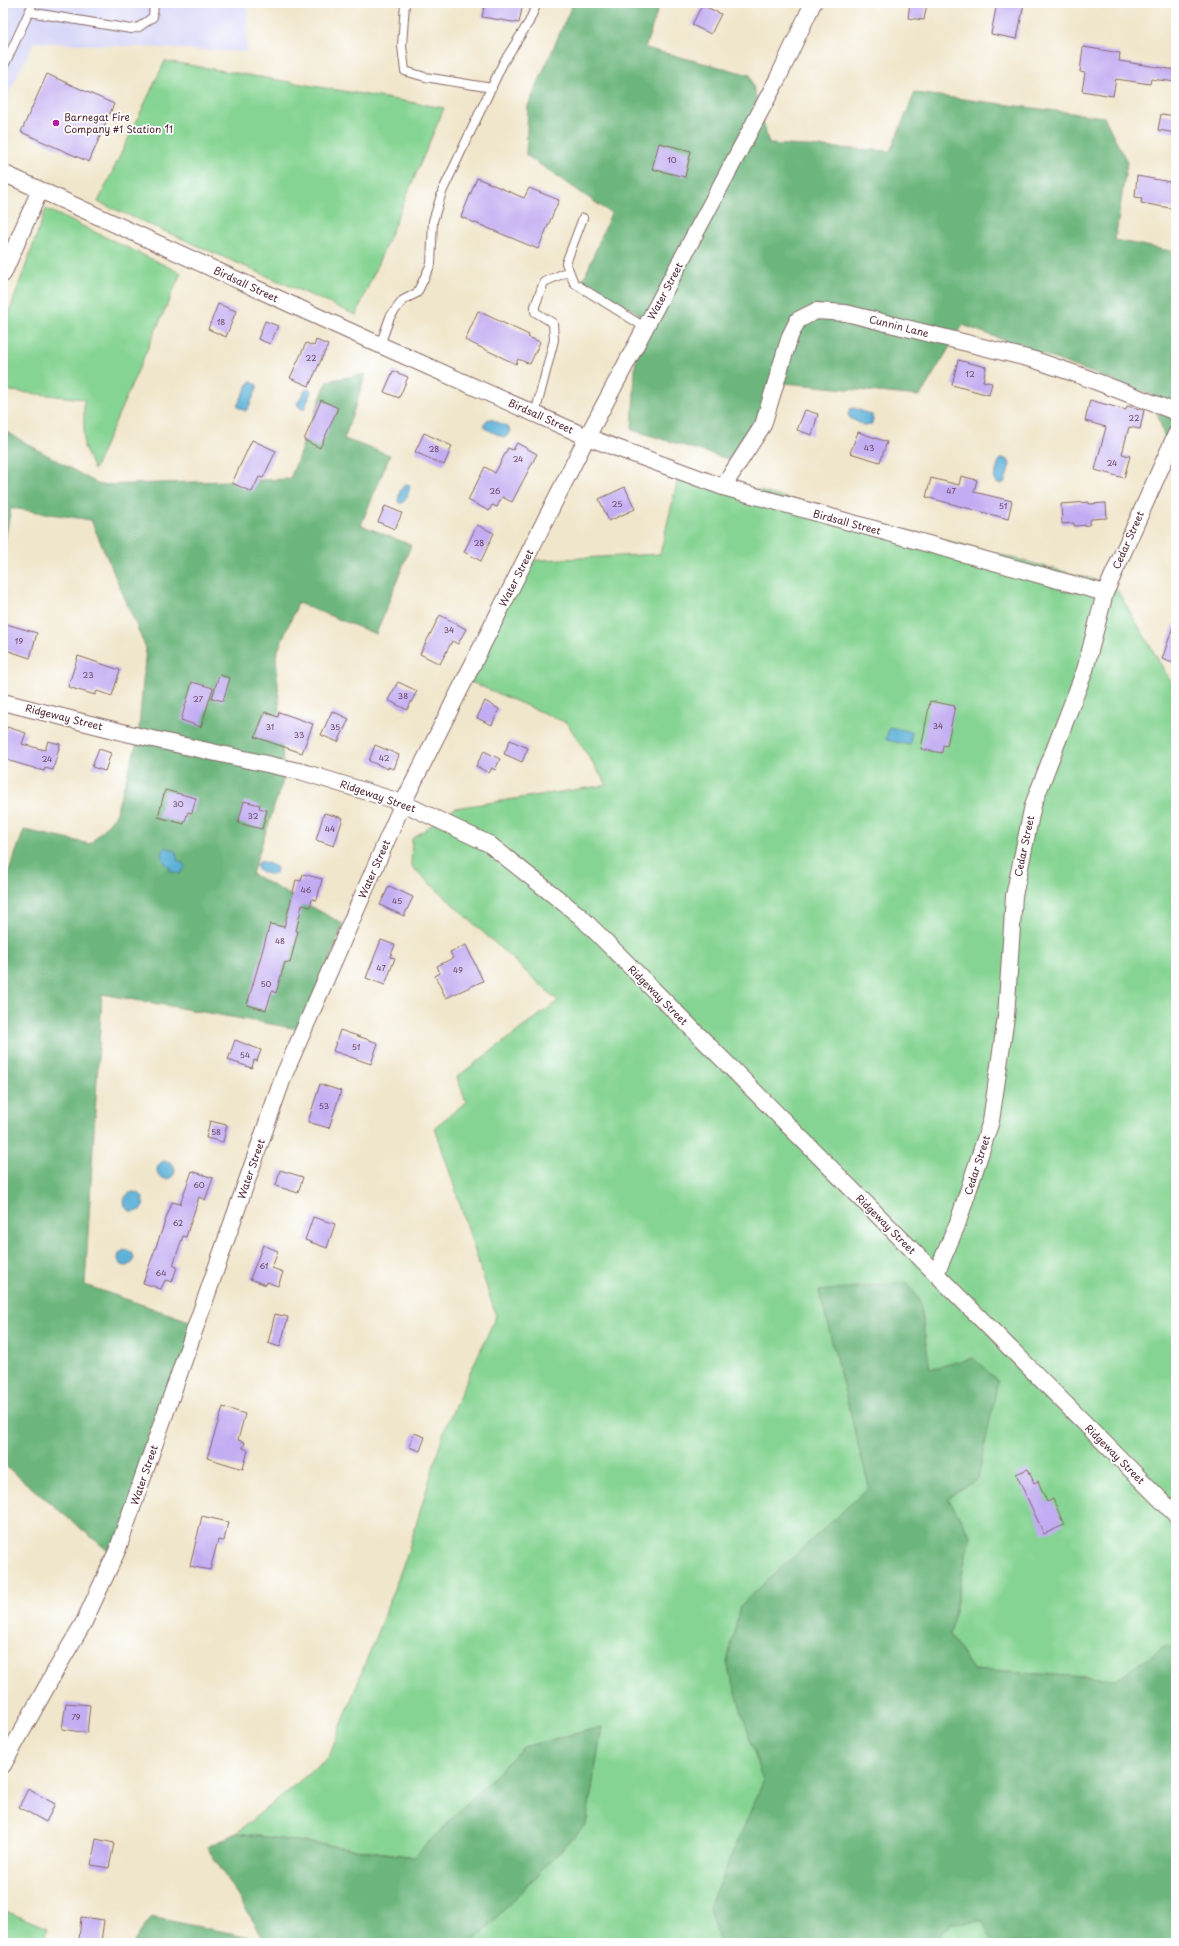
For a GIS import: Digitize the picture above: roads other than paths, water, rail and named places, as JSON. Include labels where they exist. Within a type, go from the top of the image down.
[{"type":"street","name":"Water Street","points":[[3,1765],[56,1668],[84,1622],[117,1551],[284,1075],[403,803],[587,437],[778,78],[813,3]]},
{"type":"street","name":"Birdsall Street","points":[[3,173],[380,345],[587,437],[723,487],[1105,593]]},
{"type":"street","points":[[3,274],[40,190]]},
{"type":"street","name":"Cunnin Lane","points":[[723,487],[763,425],[790,336],[798,320],[816,311],[846,313],[1035,360],[1176,412]]},
{"type":"street","name":"Cedar Street","points":[[936,1274],[957,1225],[991,1121],[1006,1017],[1014,896],[1033,805],[1085,670],[1105,593],[1176,434]]},
{"type":"street","name":"Ridgeway Street","points":[[3,702],[130,734],[303,772],[403,803],[489,844],[580,916],[1176,1515]]},
{"type":"lane","points":[[3,68],[33,3]]},
{"type":"lane","points":[[29,12],[131,29],[139,27],[153,17],[154,3]]},
{"type":"lane","points":[[405,3],[402,46],[405,71],[492,88]]},
{"type":"lane","points":[[380,345],[390,317],[403,300],[417,293],[431,264],[433,221],[442,192],[503,63],[529,22],[537,3]]},
{"type":"lane","points":[[583,218],[566,263],[574,283],[646,328]]},
{"type":"lane","points":[[535,414],[554,340],[553,323],[536,312],[535,306],[544,282],[569,271]]},
{"type":"water","points":[[250,381],[257,385],[257,388],[248,409],[245,411],[238,407],[238,404]]},
{"type":"water","points":[[309,389],[311,391],[305,408],[301,409],[297,404],[305,390]]},
{"type":"water","points":[[854,408],[872,415],[873,420],[871,425],[865,426],[850,418],[848,415],[850,409]]},
{"type":"water","points":[[491,419],[508,427],[510,431],[507,436],[503,437],[486,429],[484,425],[487,420]]},
{"type":"water","points":[[1002,458],[1008,460],[1010,464],[1005,482],[1000,484],[996,483],[994,479],[999,461]]},
{"type":"water","points":[[405,484],[410,485],[407,497],[403,503],[399,503],[400,491]]},
{"type":"water","points":[[889,727],[912,732],[910,745],[886,740]]},
{"type":"water","points":[[167,847],[176,852],[177,860],[183,863],[185,867],[180,874],[170,871],[170,867],[162,859],[163,849]]},
{"type":"water","points":[[261,861],[275,866],[277,868],[276,873],[272,875],[259,871],[256,865]]},
{"type":"water","points":[[166,1161],[172,1164],[175,1170],[172,1176],[166,1179],[160,1176],[157,1170],[160,1164]]},
{"type":"water","points":[[134,1192],[141,1195],[144,1202],[141,1209],[134,1212],[127,1209],[124,1202],[127,1195]]},
{"type":"water","points":[[123,1250],[129,1250],[134,1255],[132,1264],[129,1266],[123,1266],[118,1261],[118,1255]]},
{"type":"place","name":"Barnegat Fire Company #1 Station 11","points":[[56,123]]}]
